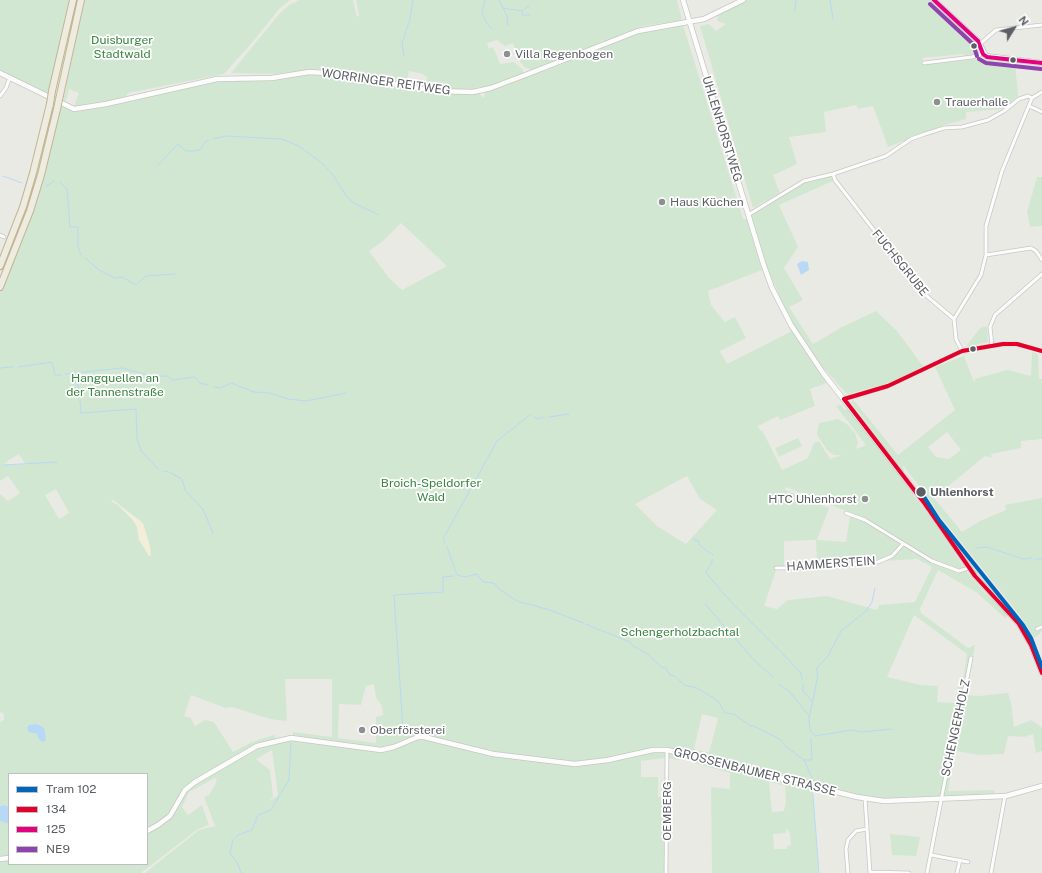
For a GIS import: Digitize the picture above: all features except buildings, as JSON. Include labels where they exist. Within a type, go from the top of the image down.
[{"type":"highway","points":[[0,266],[25,200],[50,104],[73,0]]},
{"type":"highway","points":[[0,287],[30,211],[41,175],[81,0]]},
{"type":"street","name":"UHLENHORSTWEG","points":[[683,0],[763,263],[781,306],[807,351],[924,502],[969,568],[985,588],[1019,624],[1031,645],[1042,673]]},
{"type":"street","name":"WORRINGER REITWEG","points":[[10,77],[74,109],[106,104],[217,79],[272,78],[309,72],[326,73],[435,91],[478,91],[528,74],[638,31],[657,26],[690,22],[711,16],[743,0]]},
{"type":"street","points":[[934,0],[980,44],[983,54]]},
{"type":"street","points":[[980,44],[996,30],[1042,24]]},
{"type":"street","points":[[924,63],[972,57],[983,54],[987,56],[1042,63]]},
{"type":"street","points":[[0,73],[10,77],[6,88],[0,96]]},
{"type":"street","points":[[962,351],[956,339],[954,319],[981,274],[986,255],[986,226],[998,186],[1032,98],[1042,92]]},
{"type":"street","points":[[748,215],[804,181],[833,174],[886,156],[911,139],[925,134],[944,128],[962,127],[988,120],[1004,111],[1019,99],[1028,96],[1032,98]]},
{"type":"street","points":[[1029,106],[1042,112]]},
{"type":"street","name":"FUCHSGRUBE","points":[[833,174],[835,180],[922,292],[954,319]]},
{"type":"street","points":[[0,235],[4,237]]},
{"type":"street","points":[[986,255],[1031,248],[1036,251],[1042,260]]},
{"type":"street","points":[[992,345],[990,327],[992,320],[1011,300],[1042,274]]},
{"type":"street","points":[[844,399],[888,386],[962,351],[992,345],[1017,344],[1042,351]]},
{"type":"street","points":[[846,512],[865,520],[925,557],[959,571],[969,568]]},
{"type":"street","name":"HAMMERSTEIN","points":[[776,568],[817,568],[878,562],[892,556],[903,544]]},
{"type":"street","points":[[1038,629],[1042,627]]},
{"type":"street","name":"SCHENGERHOLZ","points":[[927,873],[959,708],[971,658]]},
{"type":"street","name":"GROSSENBAUMER STRASSE","points":[[148,830],[170,816],[185,790],[195,782],[249,750],[286,739],[304,739],[380,750],[394,747],[418,737],[424,737],[493,754],[575,764],[608,760],[653,750],[667,750],[865,798],[898,801],[1006,796],[1042,786]]},
{"type":"street","name":"OEMBERG","points":[[666,873],[667,750]]},
{"type":"street","points":[[991,873],[1006,796]]},
{"type":"street","points":[[865,798],[870,873],[909,873]]},
{"type":"street","points":[[848,873],[846,848],[848,840],[856,831],[867,829]]},
{"type":"street","points":[[931,855],[968,862]]},
{"type":"street","points":[[957,873],[960,860]]},
{"type":"green space","points":[[0,0],[69,0],[48,94],[0,70]]},
{"type":"green space","name":"Duisburger Stadtwald","points":[[84,0],[290,0],[279,9],[224,74],[128,93],[125,98],[73,109],[79,93],[69,89],[67,98],[63,101]]},
{"type":"green space","points":[[300,0],[353,0],[357,17],[359,16],[356,0],[677,0],[682,19],[643,26],[604,42],[602,40],[600,43],[575,54],[532,70],[524,67],[518,58],[513,43],[505,46],[497,40],[487,43],[489,49],[493,47],[500,64],[514,62],[522,69],[524,74],[479,89],[479,86],[475,90],[433,88],[404,83],[400,78],[397,79],[399,82],[354,72],[316,69],[275,74],[231,73],[280,13],[289,5]],"holes":[[[409,71],[423,74],[427,77],[426,86],[407,83]]]},
{"type":"green space","points":[[747,0],[931,0],[977,43],[979,52],[977,55],[964,56],[963,54],[923,58],[923,65],[977,59],[1015,62],[1018,96],[1004,109],[966,112],[966,119],[944,125],[888,147],[873,106],[858,109],[856,105],[824,112],[826,132],[789,137],[797,164],[773,175],[780,193],[753,208],[700,26],[709,24],[716,31],[726,24],[717,21],[718,15]]},
{"type":"green space","name":"Broich-Speldorfer Wald","points":[[683,25],[743,219],[747,219],[762,270],[708,291],[711,305],[725,322],[735,317],[746,338],[720,351],[727,364],[792,331],[827,383],[810,389],[815,406],[780,420],[778,416],[758,426],[760,431],[762,430],[782,470],[808,458],[814,443],[819,441],[830,459],[842,455],[834,455],[827,450],[817,435],[819,423],[838,419],[848,425],[855,433],[858,442],[856,449],[866,445],[836,406],[841,405],[845,410],[848,409],[913,491],[913,495],[932,519],[967,572],[983,591],[1009,614],[1005,618],[976,592],[938,570],[920,609],[921,613],[968,648],[975,645],[966,695],[979,696],[1008,693],[1011,702],[1014,727],[1031,720],[1042,727],[1042,751],[1036,753],[1033,734],[1024,737],[1008,736],[1004,754],[980,755],[955,751],[948,791],[994,790],[994,795],[885,799],[856,795],[814,785],[813,794],[819,873],[712,873],[711,787],[730,789],[730,773],[694,763],[695,758],[681,756],[680,760],[664,758],[641,761],[641,777],[658,777],[658,797],[668,797],[668,873],[145,873],[199,830],[215,826],[204,797],[209,795],[217,781],[215,778],[189,792],[182,807],[188,815],[202,805],[209,825],[198,829],[141,873],[0,873],[0,821],[8,824],[8,865],[148,865],[148,773],[8,773],[8,807],[4,805],[0,806],[0,722],[4,720],[4,714],[0,712],[0,494],[8,501],[20,493],[8,476],[0,481],[0,293],[21,245],[33,212],[61,105],[75,111],[210,82],[317,73],[424,90],[479,92],[482,97],[484,97],[485,91],[547,70],[641,32]],"holes":[[[401,223],[447,266],[402,290],[389,278],[369,251],[383,241]],[[19,454],[25,464],[3,465]],[[687,476],[700,499],[717,510],[686,544],[657,526],[635,504]],[[786,487],[866,519],[895,536],[893,538],[868,523],[850,516],[846,542],[817,540],[829,508],[785,490]],[[56,489],[69,513],[59,519],[45,495]],[[816,540],[817,566],[883,559],[884,561],[917,559],[932,567],[915,602],[879,605],[877,610],[827,596],[788,600],[777,609],[764,606],[777,567],[784,567],[784,541]],[[914,615],[967,654],[962,687],[958,686],[955,703],[937,702],[938,686],[921,685],[887,677]],[[285,679],[332,679],[332,737],[293,732],[292,740],[277,742],[274,735],[252,742],[233,752],[214,722],[205,720],[195,726],[191,718],[184,716],[191,695],[226,708],[232,707],[270,719],[287,721]],[[374,684],[376,698],[382,706],[383,715],[376,717],[376,743],[338,738],[339,704],[361,705],[366,686]],[[702,714],[718,718],[709,753],[694,749]],[[272,750],[278,795],[269,802],[273,797],[270,770],[256,759]],[[769,782],[785,786],[786,802],[784,811],[772,812]],[[786,828],[790,833],[791,845],[787,846],[787,849],[774,849],[773,834],[786,833]]]},
{"type":"green space","points":[[831,176],[833,181],[779,205],[798,247],[784,268],[803,300],[789,307],[813,344],[842,327],[876,311],[897,331],[923,366],[903,378],[848,394],[813,356],[788,316],[767,267],[751,219],[752,215],[805,183]]},
{"type":"green space","points":[[1037,177],[1042,177],[1042,226],[1030,227],[1027,212]]},
{"type":"green space","points":[[986,326],[988,342],[967,347],[980,328]]},
{"type":"green space","points":[[1032,352],[1038,354],[1039,379],[1042,379],[1042,439],[1021,441],[1021,448],[991,454],[992,458],[985,456],[934,498],[962,532],[980,521],[1006,510],[1005,505],[1042,498],[1042,632],[1034,638],[1022,618],[937,512],[932,503],[903,465],[904,473],[851,402],[853,399],[898,455],[955,410],[935,367],[964,356],[974,382],[975,379],[1007,370],[1031,376]],"holes":[[[947,432],[961,450],[949,459],[936,457],[928,447]]]},
{"type":"green space","points":[[798,438],[802,446],[779,457],[775,448]]},
{"type":"green space","points":[[953,539],[1011,611],[979,577]]},
{"type":"green space","points":[[890,834],[920,837],[916,856],[892,855]]},
{"type":"sand","points":[[113,500],[143,523],[150,546],[151,555],[149,556],[139,540],[137,527],[132,519],[118,505],[111,501]]},
{"type":"water","points":[[802,261],[808,262],[809,270],[801,275],[797,264]]},
{"type":"water","points":[[37,724],[44,728],[46,739],[44,742],[40,741],[37,734],[29,732],[27,728],[29,725]]},
{"type":"water","points":[[4,805],[8,807],[8,824],[0,821],[0,806]]},
{"type":"waterway","points":[[404,56],[402,43],[410,19],[413,0]]},
{"type":"waterway","points":[[485,0],[482,14],[492,29]]},
{"type":"waterway","points":[[499,0],[507,16],[508,25]]},
{"type":"waterway","points":[[795,11],[796,0]]},
{"type":"waterway","points":[[830,0],[833,19]]},
{"type":"waterway","points":[[502,8],[522,11],[529,6]]},
{"type":"waterway","points":[[522,12],[522,15],[530,15]]},
{"type":"waterway","points":[[213,139],[225,136],[281,139],[299,146],[323,164],[333,175],[347,197],[354,203],[379,215]]},
{"type":"waterway","points":[[157,166],[178,144],[186,151],[195,151],[201,149],[205,142],[209,140]]},
{"type":"waterway","points":[[3,176],[22,183]]},
{"type":"waterway","points":[[46,186],[54,181]]},
{"type":"waterway","points":[[60,182],[67,189],[70,227],[78,227],[78,247],[81,255]]},
{"type":"waterway","points":[[85,258],[99,270],[115,278],[122,277],[136,285],[146,276],[175,274]]},
{"type":"waterway","points":[[18,367],[52,362],[55,375],[61,375]]},
{"type":"waterway","points":[[0,368],[13,367]]},
{"type":"waterway","points":[[65,374],[122,368],[152,376],[167,376],[173,380],[195,377],[200,383],[208,385]]},
{"type":"waterway","points":[[71,374],[80,390],[79,395]]},
{"type":"waterway","points":[[214,387],[220,388],[231,383],[254,392],[270,393],[288,399],[306,401],[346,393]]},
{"type":"waterway","points":[[80,400],[81,413],[136,409],[137,439],[141,451],[158,469]]},
{"type":"waterway","points":[[549,417],[569,414]]},
{"type":"waterway","points":[[443,539],[497,441],[530,415]]},
{"type":"waterway","points":[[534,417],[538,419],[544,417]]},
{"type":"waterway","points":[[3,465],[57,462]]},
{"type":"waterway","points":[[163,472],[167,471],[182,479],[185,490],[203,509],[213,533]]},
{"type":"waterway","points":[[694,538],[694,540],[699,541],[699,545],[713,555]]},
{"type":"waterway","points":[[447,547],[457,575],[465,577],[477,574],[483,582],[494,583],[499,589],[517,601],[550,610],[583,623]]},
{"type":"waterway","points":[[976,548],[987,547],[1023,559],[1032,558]]},
{"type":"waterway","points":[[713,559],[706,573],[732,603],[801,673],[802,679]]},
{"type":"waterway","points":[[1035,559],[1042,559]]},
{"type":"waterway","points":[[403,729],[394,595],[443,592],[443,577],[453,576]]},
{"type":"waterway","points":[[875,588],[872,602],[866,611],[841,631],[828,656],[816,669],[818,675],[809,719],[810,730],[815,736],[851,730],[862,732],[892,729]]},
{"type":"waterway","points":[[705,604],[753,659],[773,677]]},
{"type":"waterway","points":[[585,624],[630,642],[633,646],[646,653],[661,667],[666,668],[670,675],[675,676],[684,685],[697,688],[718,701],[725,713],[734,714],[750,726],[754,726],[781,740],[785,746],[804,760],[812,778]]},
{"type":"waterway","points":[[803,683],[803,691],[812,701]]},
{"type":"waterway","points":[[779,684],[790,692],[809,716]]},
{"type":"waterway","points":[[804,760],[812,760],[811,739]]},
{"type":"waterway","points":[[241,873],[238,864],[230,853],[233,840],[238,835],[252,830],[258,815],[271,810],[289,780],[291,743]]},
{"type":"waterway","points":[[813,795],[819,873]]},
{"type":"tram line","points":[[908,475],[921,492]]},
{"type":"tram line","name":"102","points":[[921,492],[939,520],[1023,625],[1031,638],[1042,667]]},
{"type":"transit line","name":"125","points":[[934,0],[978,41],[983,54]]},
{"type":"transit line","name":"NE9","points":[[930,4],[973,44],[977,56]]},
{"type":"transit line","name":"125","points":[[983,54],[987,57],[1042,63]]},
{"type":"transit line","name":"NE9","points":[[979,59],[986,63],[1041,69]]},
{"type":"transit line","name":"134","points":[[844,399],[888,386],[962,351],[1003,344],[1017,344],[1042,351]]},
{"type":"transit line","name":"134","points":[[844,399],[925,504],[975,576],[1019,624],[1031,645],[1042,673]]},
{"type":"place","name":"Villa Regenbogen","points":[[507,54]]},
{"type":"place","name":"Trauerhalle","points":[[937,102]]},
{"type":"place","name":"Haus Küchen","points":[[662,202]]},
{"type":"place","name":"Uhlenhorst","points":[[921,492]]},
{"type":"place","name":"HTC Uhlenhorst","points":[[865,499]]},
{"type":"place","name":"Oberförsterei","points":[[362,730]]},
{"type":"park label","name":"Hangquellen an der Tannenstraße","points":[[115,385]]},
{"type":"park label","name":"Schengerholzbachtal","points":[[680,632]]}]
